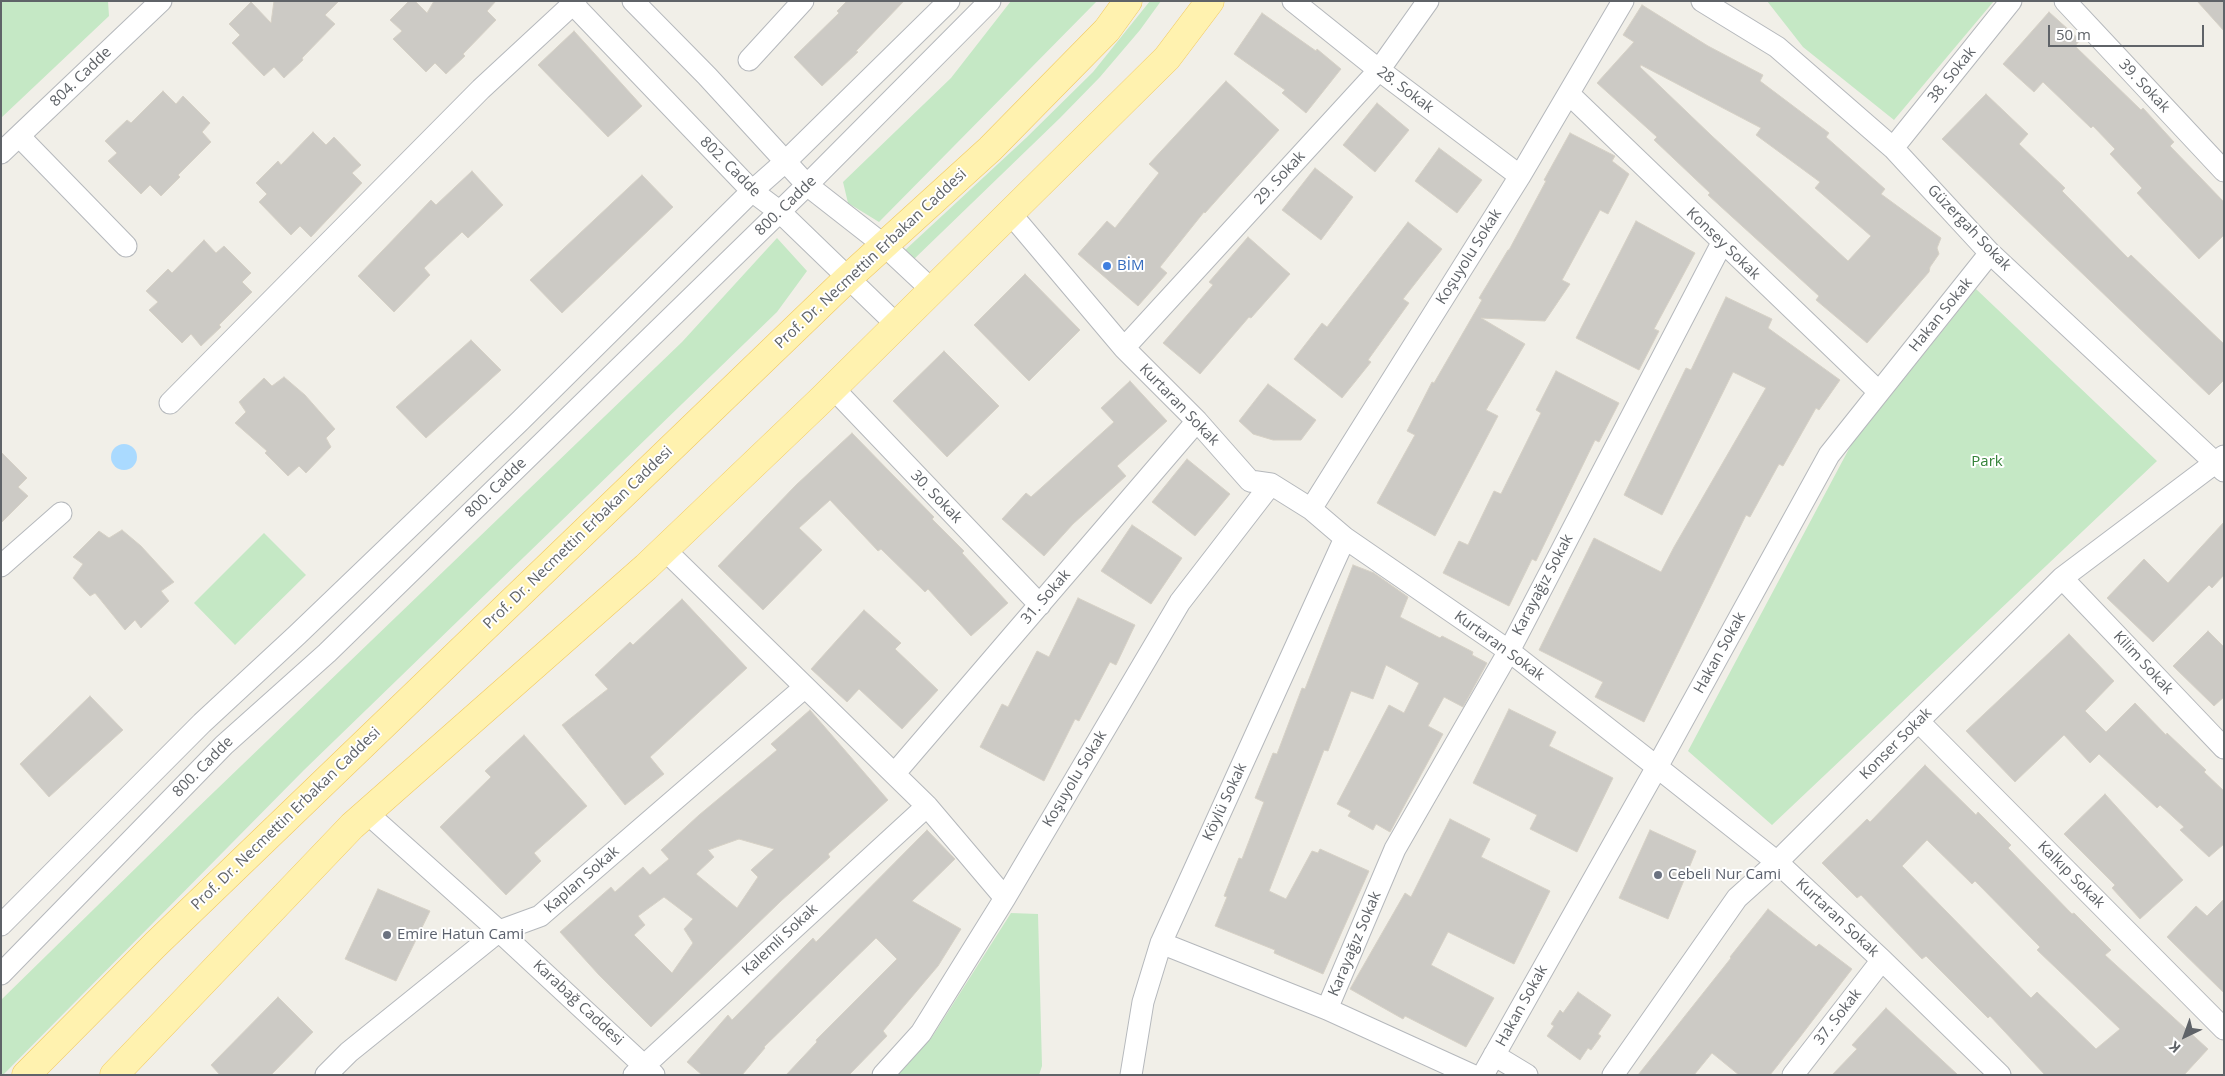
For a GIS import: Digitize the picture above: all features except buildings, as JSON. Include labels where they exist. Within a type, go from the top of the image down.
[{"type":"main road","name":"Prof. Dr. Necmettin Erbakan Caddesi","points":[[26,1075],[156,944],[847,279],[990,149],[1107,30],[1128,1]]},
{"type":"main road","points":[[114,1075],[345,833],[665,550],[833,388],[1167,58],[1210,1]]},
{"type":"street","name":"804. Cadde","points":[[1,153],[161,1]]},
{"type":"street","points":[[633,1],[707,76],[808,185],[885,246],[932,290]]},
{"type":"street","points":[[749,60],[803,1]]},
{"type":"street","name":"800. Cadde","points":[[1,925],[202,723],[297,636],[520,421],[752,191],[786,161],[949,1]]},
{"type":"street","name":"800. Cadde","points":[[1,974],[224,745],[327,653],[808,185],[990,1]]},
{"type":"street","name":"28. Sokak","points":[[1293,1],[1379,70],[1520,176]]},
{"type":"street","name":"29. Sokak","points":[[1124,348],[1379,70],[1428,1]]},
{"type":"street","name":"Koşuyolu Sokak","points":[[1311,509],[1520,176],[1623,1]]},
{"type":"street","name":"Güzergah Sokak","points":[[1702,1],[1777,47],[1893,148],[1990,253],[2221,463]]},
{"type":"street","name":"38. Sokak","points":[[1893,148],[2011,1]]},
{"type":"street","name":"39. Sokak","points":[[2065,1],[2224,172]]},
{"type":"street","points":[[170,403],[481,88],[573,2]]},
{"type":"street","name":"802. Cadde","points":[[573,2],[752,191],[780,212],[847,279],[897,325]]},
{"type":"street","name":"Konsey Sokak","points":[[1568,94],[1879,392]]},
{"type":"street","points":[[19,136],[126,246]]},
{"type":"street","name":"Kurtaran Sokak","points":[[1010,213],[1124,348],[1197,421],[1250,481],[1271,484],[1311,509],[1346,538],[1509,651],[1777,862],[1882,960],[2000,1075]]},
{"type":"street","name":"Karayağız Sokak","points":[[1327,1009],[1395,849],[1509,651],[1722,243]]},
{"type":"street","name":"Hakan Sokak","points":[[1484,1075],[1657,767],[1829,454],[1990,253]]},
{"type":"street","name":"30. Sokak","points":[[833,388],[1040,605]]},
{"type":"street","name":"31. Sokak","points":[[895,774],[1197,421]]},
{"type":"street","name":"Konser Sokak","points":[[1613,1075],[1737,898],[1777,862],[2062,578],[2221,463]]},
{"type":"street","name":"Koşuyolu Sokak","points":[[882,1075],[921,1033],[1005,898],[1180,602],[1271,484]]},
{"type":"street","points":[[1,566],[61,513]]},
{"type":"street","name":"Köylü Sokak","points":[[1131,1075],[1143,1002],[1161,942],[1346,538]]},
{"type":"street","points":[[665,550],[927,806],[1005,898]]},
{"type":"street","name":"Kilim Sokak","points":[[2062,578],[2224,748]]},
{"type":"street","name":"Kaplan Sokak","points":[[326,1075],[349,1052],[499,931],[540,916],[805,687]]},
{"type":"street","name":"Kalkıp Sokak","points":[[1918,721],[2224,1029]]},
{"type":"street","name":"Kalemli Sokak","points":[[644,1071],[927,806]]},
{"type":"street","name":"Karabağ Caddesi","points":[[367,813],[499,931],[644,1071]]},
{"type":"street","points":[[1161,942],[1327,1009],[1472,1075]]},
{"type":"street","name":"37. Sokak","points":[[1793,1075],[1882,960]]},
{"type":"street","points":[[1494,1055],[1526,1075]]},
{"type":"green space","points":[[1,1],[108,1],[109,16],[1,118]]},
{"type":"green space","points":[[1011,1],[1097,1],[879,222],[848,203],[843,182],[951,78]]},
{"type":"green space","points":[[1150,1],[1161,1],[1140,30],[1100,77],[912,261],[903,252],[1026,138],[1093,72]]},
{"type":"green space","points":[[1767,1],[1994,1],[1894,120],[1803,47]]},
{"type":"green space","points":[[777,238],[807,271],[777,312],[304,770],[1,1075],[1,1000],[190,815],[682,342]]},
{"type":"green space","name":"Park","points":[[1976,289],[2157,461],[1772,825],[1688,751],[1851,445]]},
{"type":"green space","points":[[264,533],[306,575],[235,645],[194,603]]},
{"type":"green space","points":[[1011,913],[1038,914],[1042,1066],[1039,1075],[896,1075],[932,1037]]},
{"type":"water","points":[[124,444],[133,448],[137,457],[133,466],[124,470],[115,466],[111,457],[115,448]]},
{"type":"place","name":"BİM","points":[[1107,266]]},
{"type":"place","name":"Cebeli Nur Cami","points":[[1658,875]]},
{"type":"place","name":"Emire Hatun Cami","points":[[387,935]]}]
